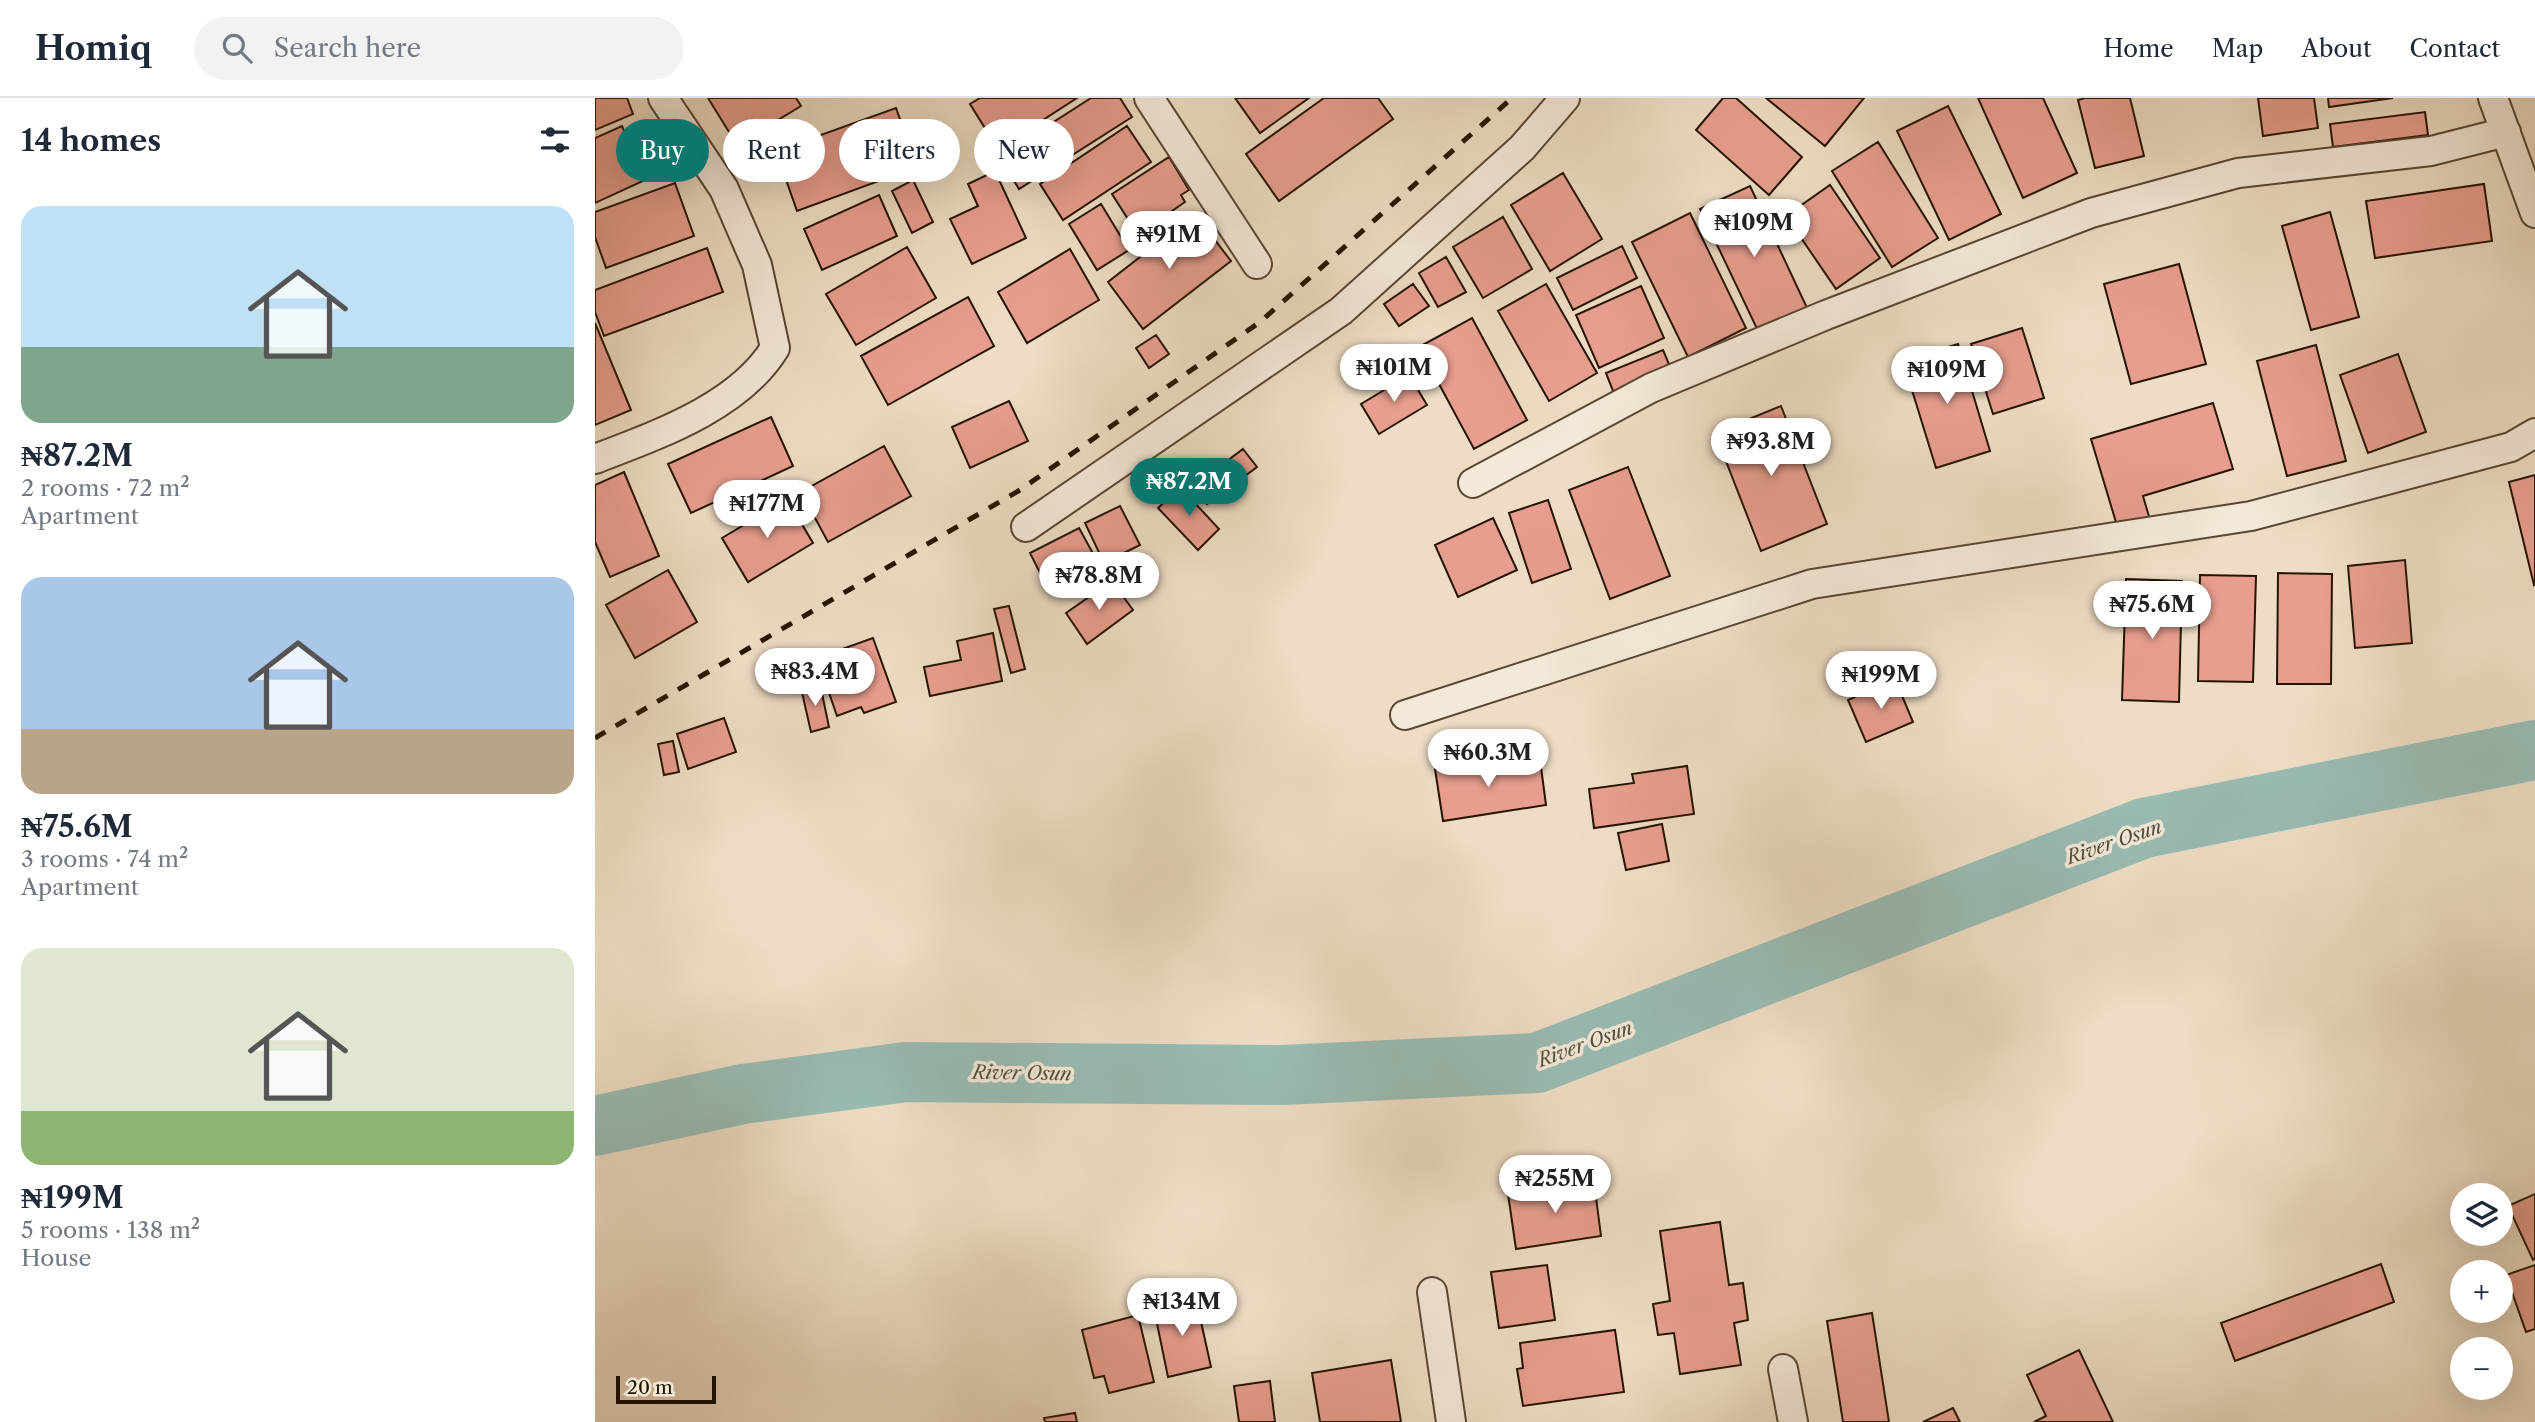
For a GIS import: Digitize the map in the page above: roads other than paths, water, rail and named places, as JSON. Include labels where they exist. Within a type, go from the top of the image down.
[{"type":"street","points":[[595,459],[697,415],[764,366],[775,348],[757,265],[724,189],[663,98]]},
{"type":"street","points":[[1149,98],[1257,264]]},
{"type":"street","points":[[1026,527],[1341,311],[1522,148],[1565,98]]},
{"type":"street","points":[[2493,98],[2535,212]]},
{"type":"street","points":[[1473,484],[1651,388],[1826,315],[2091,213],[2238,173],[2431,151],[2505,132]]},
{"type":"street","points":[[1405,715],[1812,584],[2251,516],[2511,447],[2535,433]]},
{"type":"street","points":[[1432,1292],[1451,1422]]},
{"type":"street","points":[[1783,1369],[1793,1422]]},
{"type":"waterway","name":"River Osun","points":[[595,1126],[743,1094],[906,1072],[1283,1075],[1537,1063],[2144,828],[2535,750]]},
{"type":"railway","points":[[595,738],[1020,490],[1260,322],[1512,98]]}]
